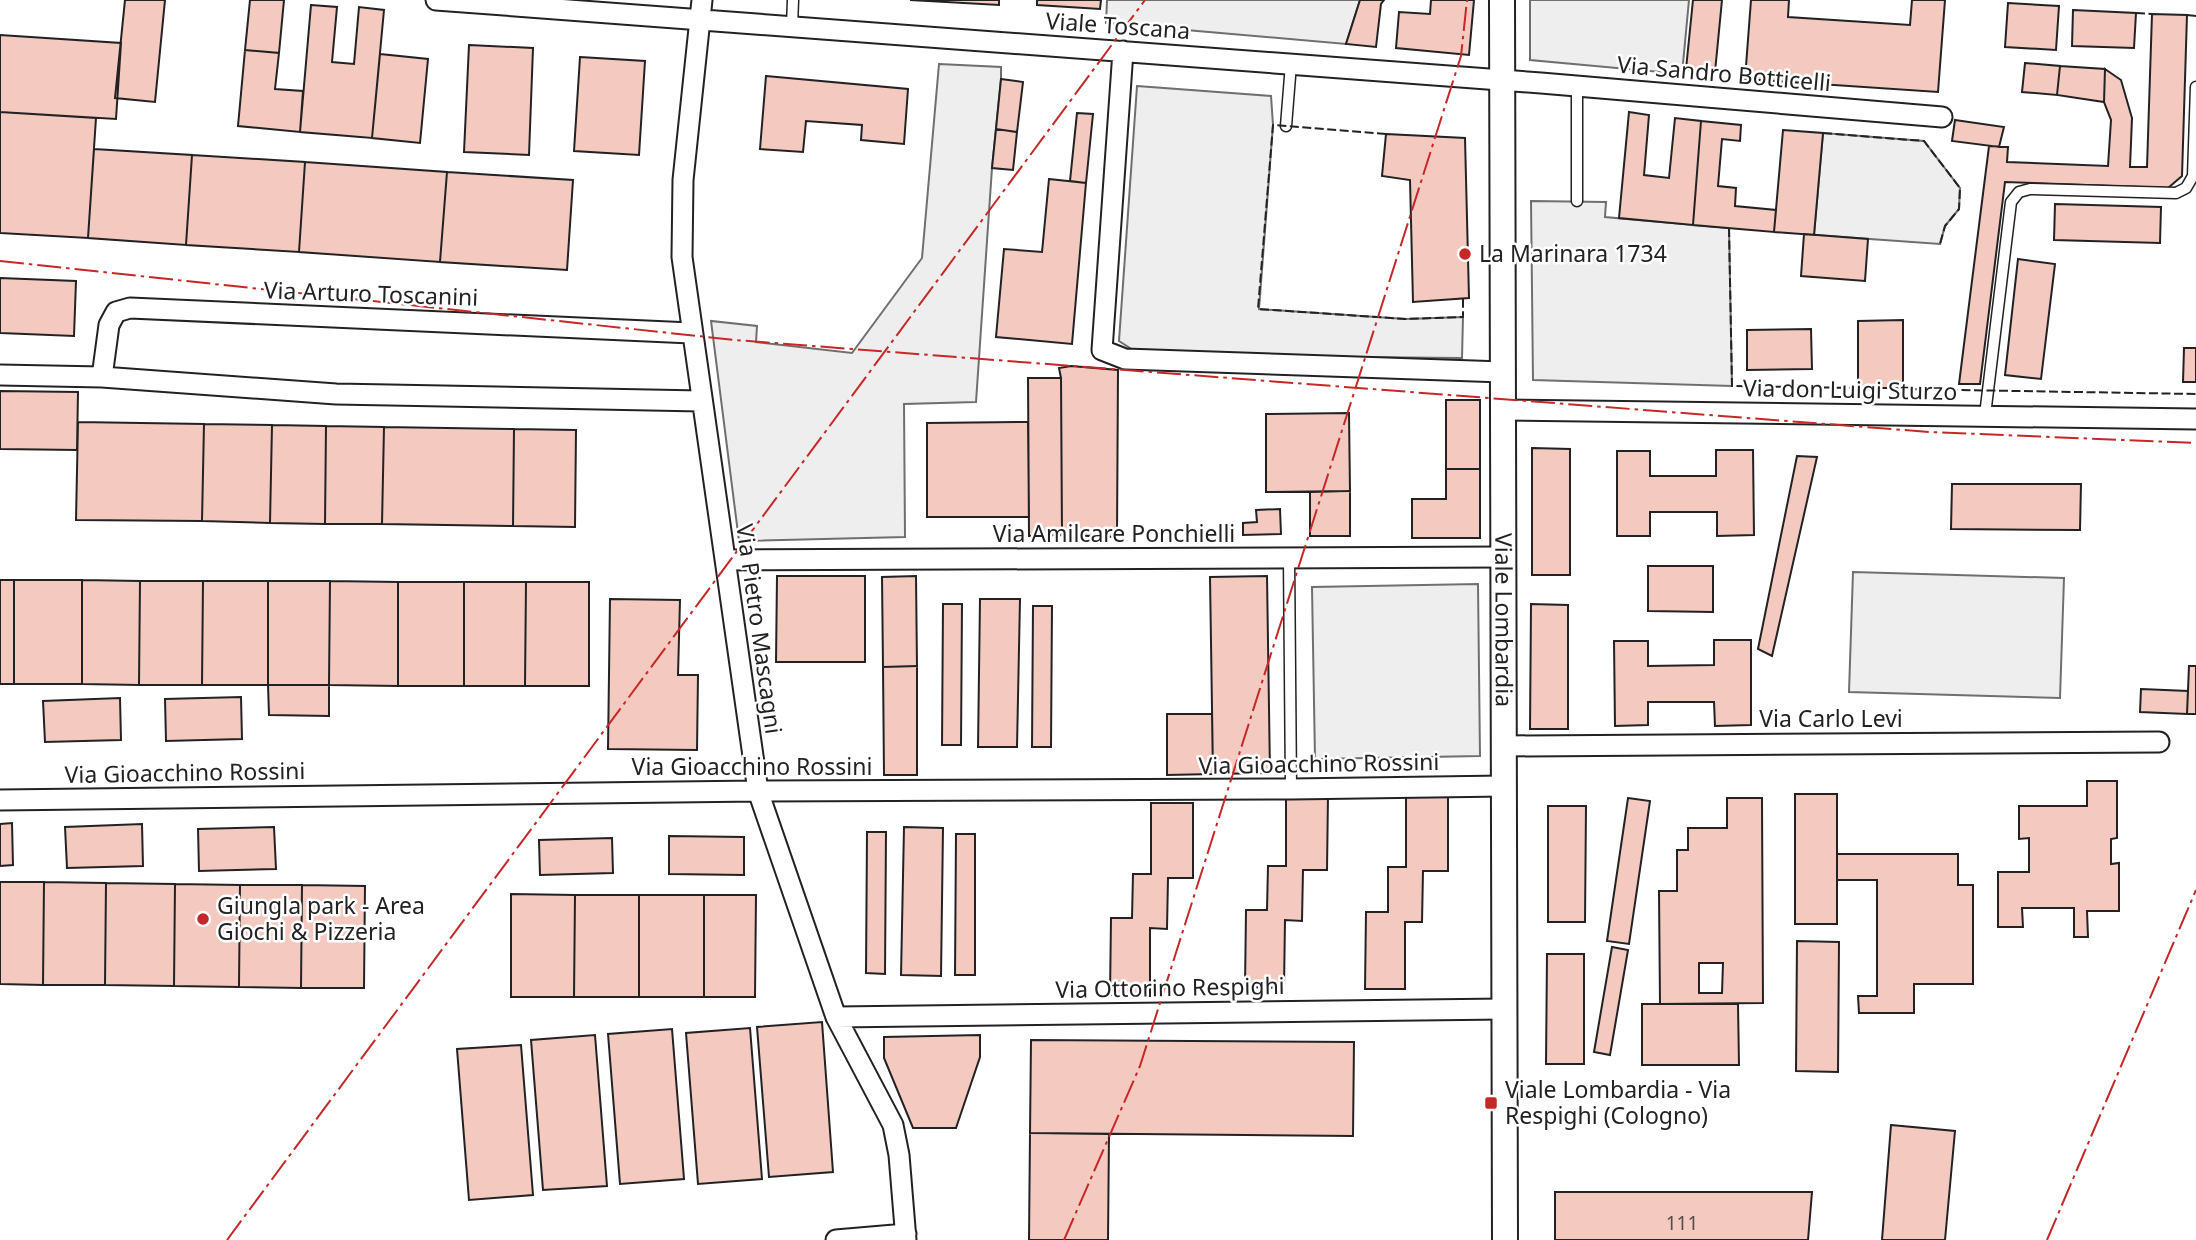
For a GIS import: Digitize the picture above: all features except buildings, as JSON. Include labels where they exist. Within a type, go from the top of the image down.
[{"type":"street","name":"Viale Toscana","points":[[436,0],[701,9],[792,26],[1502,80]]},
{"type":"street","name":"Viale Lombardia","points":[[1502,0],[1505,1240]]},
{"type":"street","name":"Via Pietro Mascagni","points":[[701,9],[683,180],[682,257],[758,790],[836,1017],[893,1125],[900,1156],[906,1237]]},
{"type":"street","points":[[1123,51],[1101,349],[1125,359],[1503,372]]},
{"type":"street","name":"Via Sandro Botticelli","points":[[1502,80],[1942,117]]},
{"type":"street","name":"Via Arturo Toscanini","points":[[102,377],[109,325],[116,312],[130,308],[691,333]]},
{"type":"street","points":[[0,376],[102,377],[336,394],[701,401]]},
{"type":"street","name":"Via don Luigi Sturzo","points":[[1503,410],[2196,419]]},
{"type":"street","name":"Via Amilcare Ponchielli","points":[[725,560],[1503,557]]},
{"type":"street","name":"Via Carlo Levi","points":[[1504,746],[2159,742]]},
{"type":"street","name":"Via Gioacchino Rossini","points":[[0,800],[758,790],[1504,786]]},
{"type":"street","name":"Via Ottorino Respighi","points":[[836,1017],[1504,1009]]},
{"type":"street","points":[[836,1240],[906,1237]]},
{"type":"lane","points":[[792,26],[793,0]]},
{"type":"lane","points":[[1286,126],[1291,64]]},
{"type":"lane","points":[[1577,86],[1577,201]]},
{"type":"lane","points":[[1985,415],[2011,202],[2019,192],[2029,189],[2175,193],[2186,188],[2193,176],[2196,87]]},
{"type":"lane","points":[[1289,558],[1291,789]]},
{"type":"shaded area","points":[[1107,0],[1360,0],[1346,44],[1106,23]]},
{"type":"shaded area","points":[[1530,0],[1689,0],[1682,74],[1530,60]]},
{"type":"shaded area","points":[[939,64],[1001,67],[976,402],[904,404],[905,537],[739,541],[711,321],[757,326],[756,342],[852,353],[922,258]]},
{"type":"shaded area","points":[[1137,86],[1271,96],[1273,125],[1259,309],[1406,319],[1463,317],[1462,358],[1141,355],[1119,341]]},
{"type":"shaded area","points":[[1823,133],[1924,141],[1960,188],[1959,209],[1945,226],[1940,244],[1814,235]]},
{"type":"shaded area","points":[[1531,201],[1606,202],[1605,217],[1729,228],[1732,386],[1533,380]]},
{"type":"shaded area","points":[[1853,572],[2064,578],[2060,698],[1849,692]]},
{"type":"shaded area","points":[[1478,584],[1480,756],[1315,759],[1312,587]]},
{"type":"fence","points":[[2136,13],[2152,14]]},
{"type":"fence","points":[[2187,15],[2196,16]]},
{"type":"fence","points":[[1386,134],[1273,125],[1258,309],[1406,319],[1463,317],[1463,299]]},
{"type":"fence","points":[[1823,133],[1924,141],[1960,188],[1959,209],[1945,226],[1940,244]]},
{"type":"fence","points":[[1729,228],[1732,386],[1860,388]]},
{"type":"fence","points":[[1899,389],[2196,394]]},
{"type":"power","points":[[227,1240],[1145,0]]},
{"type":"power","points":[[1064,1240],[1140,1066],[1461,56],[1467,0]]},
{"type":"power","points":[[0,261],[735,340],[1930,432],[2196,443]]},
{"type":"power","points":[[2047,1240],[2196,890]]},
{"type":"place","name":"La Marinara 1734","points":[[1465,254]]},
{"type":"place","name":"Giungla park - Area Giochi & Pizzeria","points":[[203,919]]},
{"type":"place","name":"Viale Lombardia - Via Respighi (Cologno)","points":[[1491,1103]]}]
